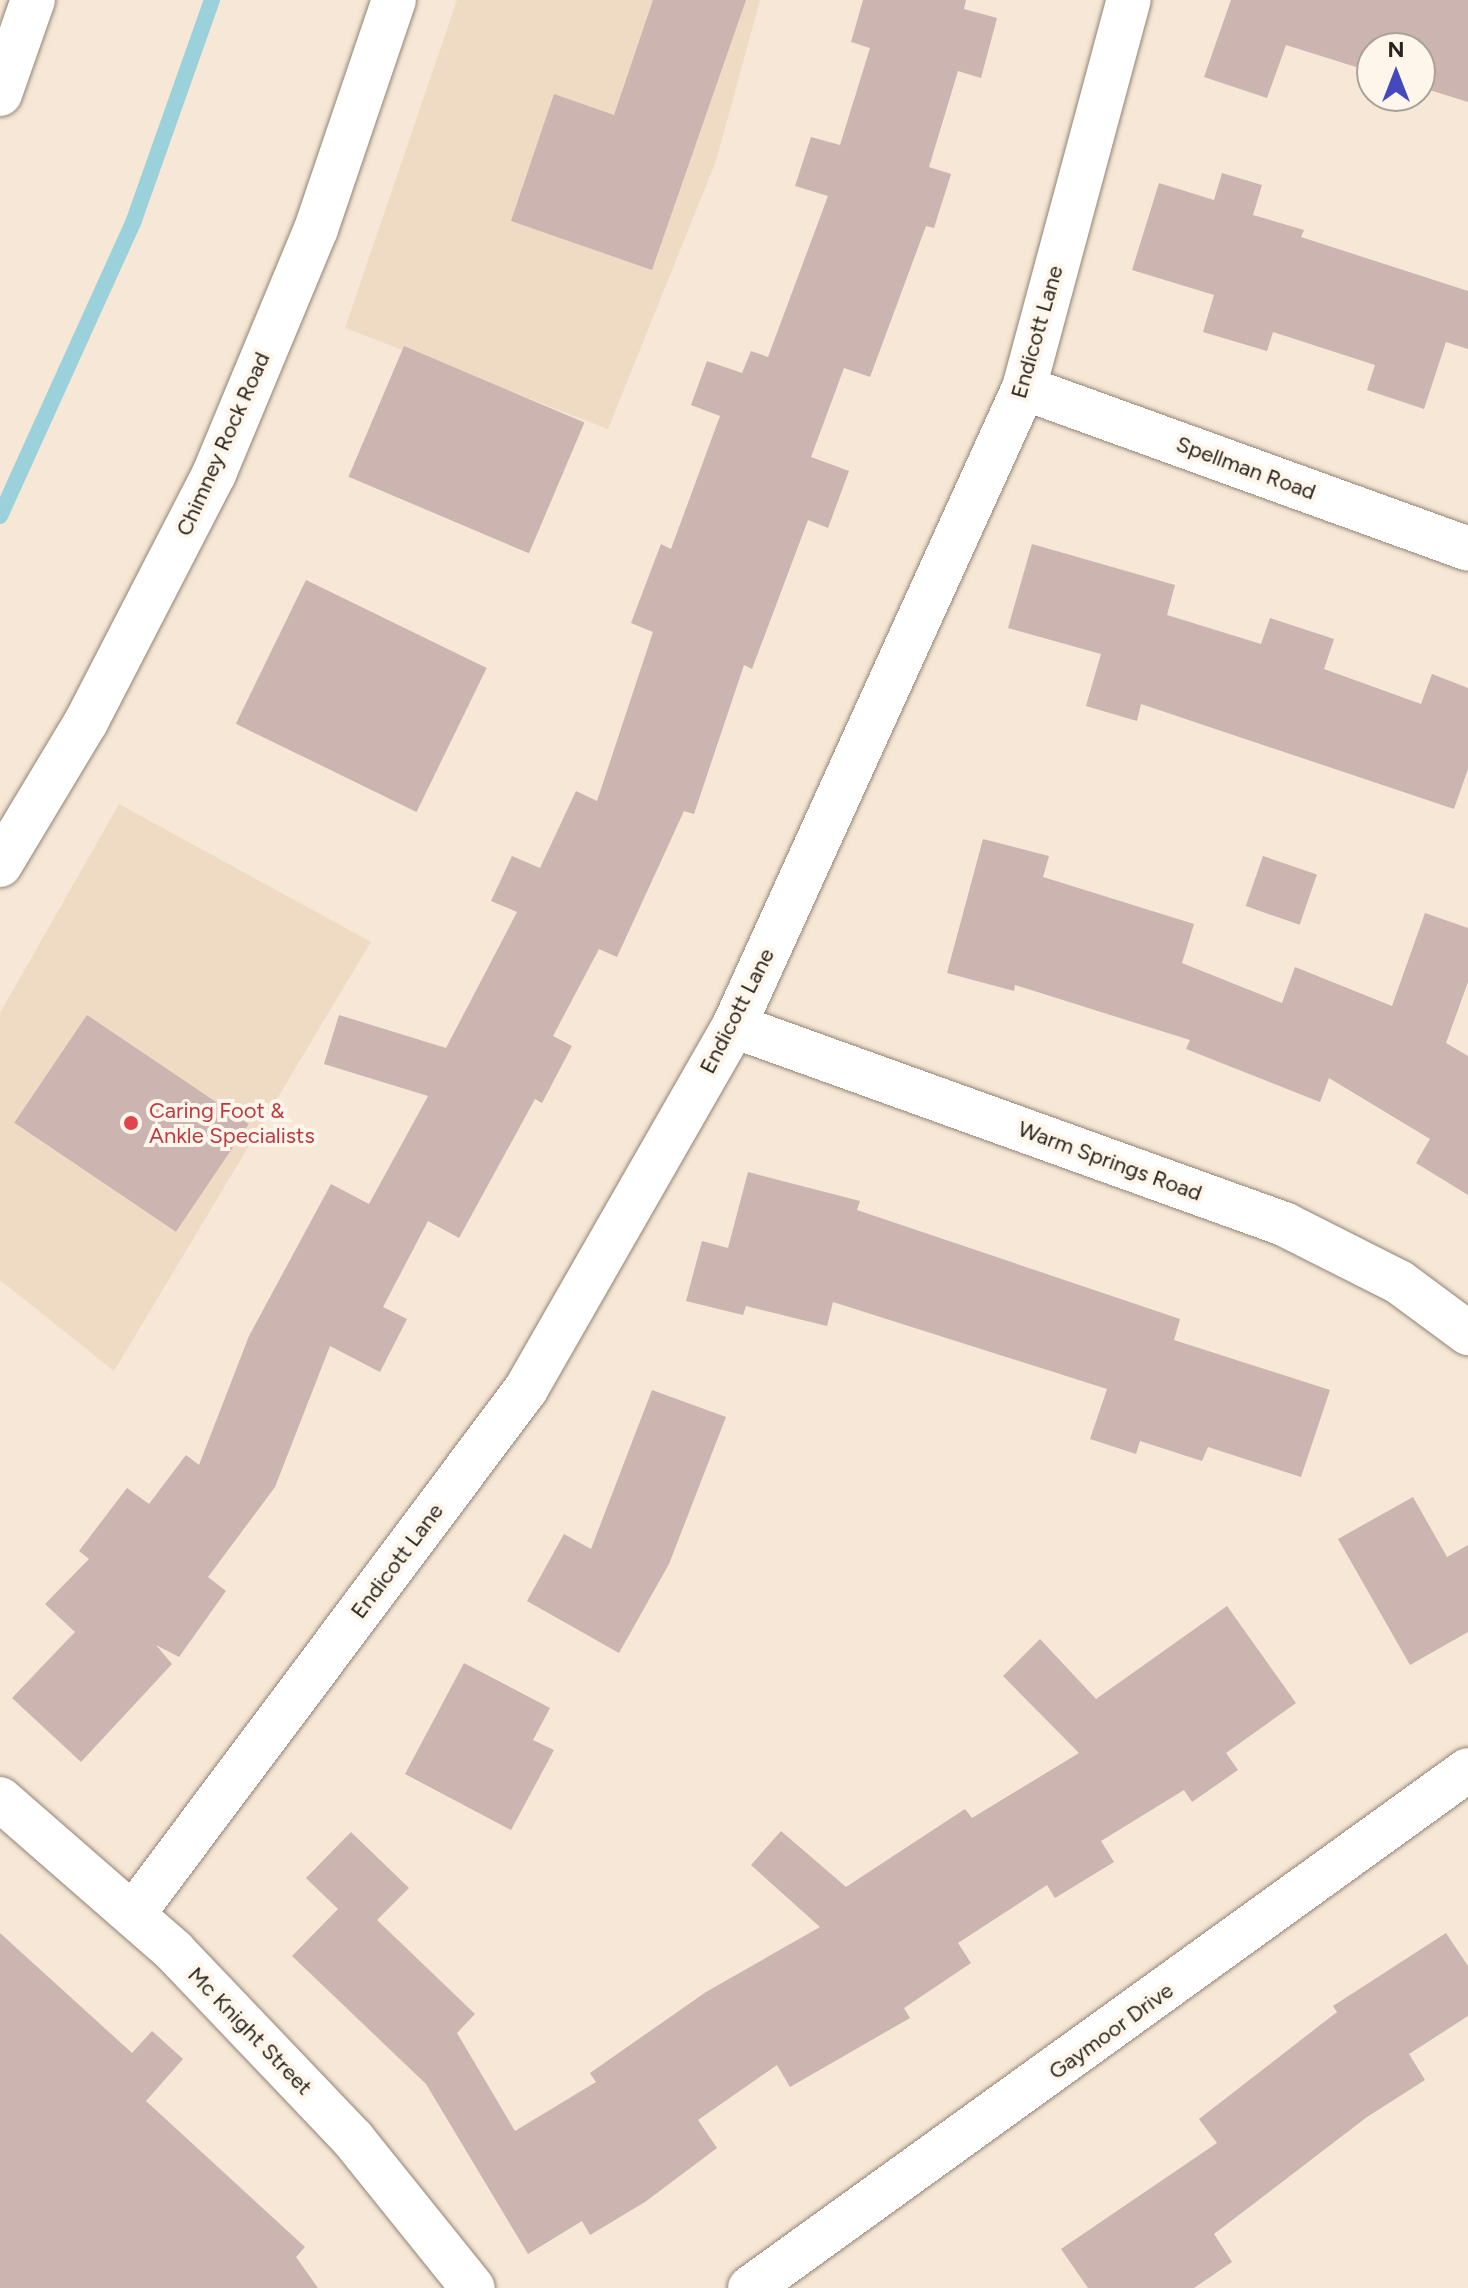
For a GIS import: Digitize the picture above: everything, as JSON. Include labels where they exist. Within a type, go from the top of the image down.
[{"type":"street","points":[[0,94],[33,0]]},
{"type":"street","name":"Chimney Rock Road","points":[[0,865],[86,722],[214,474],[316,229],[394,0]]},
{"type":"street","name":"Endicott Lane","points":[[133,1914],[526,1389],[734,1026],[1024,388],[1129,0]]},
{"type":"street","name":"Spellman Road","points":[[1024,388],[1468,549]]},
{"type":"street","name":"Warm Springs Road","points":[[734,1026],[1284,1224],[1399,1282],[1468,1333]]},
{"type":"street","name":"Gaymoor Drive","points":[[750,2288],[1468,1770]]},
{"type":"street","name":"Mc Knight Street","points":[[0,1799],[133,1914],[353,2139],[473,2288]]},
{"type":"shaded area","points":[[457,0],[760,0],[716,161],[608,429],[345,328]]},
{"type":"shaded area","points":[[119,804],[371,942],[114,1371],[0,1280],[0,1013]]},
{"type":"building","points":[[653,0],[746,0],[652,270],[511,221],[554,94],[614,115]]},
{"type":"building","points":[[863,0],[966,0],[964,9],[997,18],[981,78],[958,71],[929,167],[951,174],[934,228],[926,226],[870,377],[844,368],[811,457],[849,471],[828,528],[808,520],[752,669],[744,665],[694,814],[684,811],[617,957],[599,949],[553,1036],[572,1046],[542,1103],[535,1099],[459,1238],[428,1221],[383,1307],[407,1319],[380,1372],[330,1346],[275,1487],[208,1577],[226,1591],[179,1657],[156,1645],[172,1664],[81,1762],[12,1698],[75,1632],[45,1604],[89,1559],[79,1551],[127,1488],[149,1504],[186,1455],[199,1465],[249,1336],[331,1184],[369,1204],[428,1096],[324,1064],[339,1015],[446,1048],[517,912],[491,901],[512,856],[540,868],[576,791],[597,801],[653,632],[631,623],[661,544],[671,549],[720,416],[691,405],[707,361],[742,373],[751,351],[768,357],[828,196],[795,186],[811,137],[840,145],[870,48],[851,42]]},
{"type":"building","points":[[1231,0],[1468,0],[1468,102],[1436,92],[1436,32],[1356,32],[1356,67],[1286,45],[1267,98],[1204,77]]},
{"type":"building","points":[[1222,173],[1262,185],[1253,215],[1304,230],[1301,237],[1468,291],[1468,349],[1446,342],[1424,409],[1367,390],[1375,365],[1273,332],[1267,351],[1203,332],[1214,295],[1132,270],[1159,183],[1214,200]]},
{"type":"building","points":[[404,346],[584,423],[529,553],[349,477]]},
{"type":"building","points":[[1032,544],[1175,585],[1167,615],[1261,644],[1270,618],[1334,639],[1324,669],[1421,704],[1432,674],[1468,688],[1468,769],[1454,809],[1141,704],[1137,721],[1086,706],[1101,654],[1008,628]]},
{"type":"building","points":[[306,580],[487,668],[417,812],[236,724]]},
{"type":"building","points":[[983,839],[1049,856],[1043,877],[1194,924],[1182,963],[1282,1003],[1295,967],[1392,1006],[1425,913],[1468,928],[1468,982],[1446,1043],[1468,1056],[1468,1195],[1416,1163],[1430,1139],[1329,1078],[1320,1102],[1186,1049],[1190,1040],[1015,985],[1014,991],[947,973]]},
{"type":"building","points":[[1263,856],[1317,875],[1300,925],[1246,906]]},
{"type":"building","name":"Caring Foot & Ankle Specialists","points":[[87,1015],[249,1124],[176,1232],[14,1123]]},
{"type":"building","points":[[748,1172],[860,1201],[857,1210],[1180,1319],[1174,1340],[1330,1390],[1301,1477],[1208,1447],[1202,1461],[1140,1441],[1136,1454],[1090,1439],[1107,1389],[833,1302],[827,1326],[746,1306],[743,1315],[686,1301],[702,1241],[728,1248]]},
{"type":"building","points":[[652,1390],[726,1417],[669,1564],[619,1653],[527,1601],[564,1534],[591,1549]]},
{"type":"building","points":[[1413,1497],[1447,1557],[1468,1545],[1468,1632],[1410,1665],[1338,1539]]},
{"type":"building","points":[[1227,1606],[1296,1703],[1226,1753],[1238,1770],[1192,1802],[1184,1790],[1101,1841],[1114,1862],[1055,1898],[1047,1885],[958,1943],[971,1963],[904,2008],[910,2018],[790,2087],[777,2065],[698,2120],[717,2148],[645,2202],[590,2235],[582,2221],[528,2254],[426,2084],[292,1956],[338,1909],[306,1878],[351,1832],[409,1888],[377,1920],[475,2014],[457,2033],[515,2131],[596,2082],[590,2073],[706,1992],[820,1927],[751,1865],[781,1831],[846,1887],[965,1809],[972,1818],[1079,1753],[1003,1676],[1040,1639],[1096,1699]]},
{"type":"building","points":[[464,1663],[550,1708],[533,1740],[554,1750],[511,1830],[405,1774]]},
{"type":"building","points":[[0,1933],[132,2053],[152,2031],[183,2059],[146,2101],[305,2247],[296,2257],[318,2288],[0,2288]]},
{"type":"building","points":[[1446,1933],[1468,1966],[1468,2016],[1409,2054],[1425,2080],[1367,2117],[1214,2234],[1232,2262],[1194,2288],[1088,2288],[1061,2249],[1217,2143],[1199,2119],[1337,2012],[1333,2006]]},
{"type":"waterway","points":[[0,516],[133,223],[212,0]]},
{"type":"place","name":"Caring Foot & Ankle Specialists","points":[[131,1123]]}]
